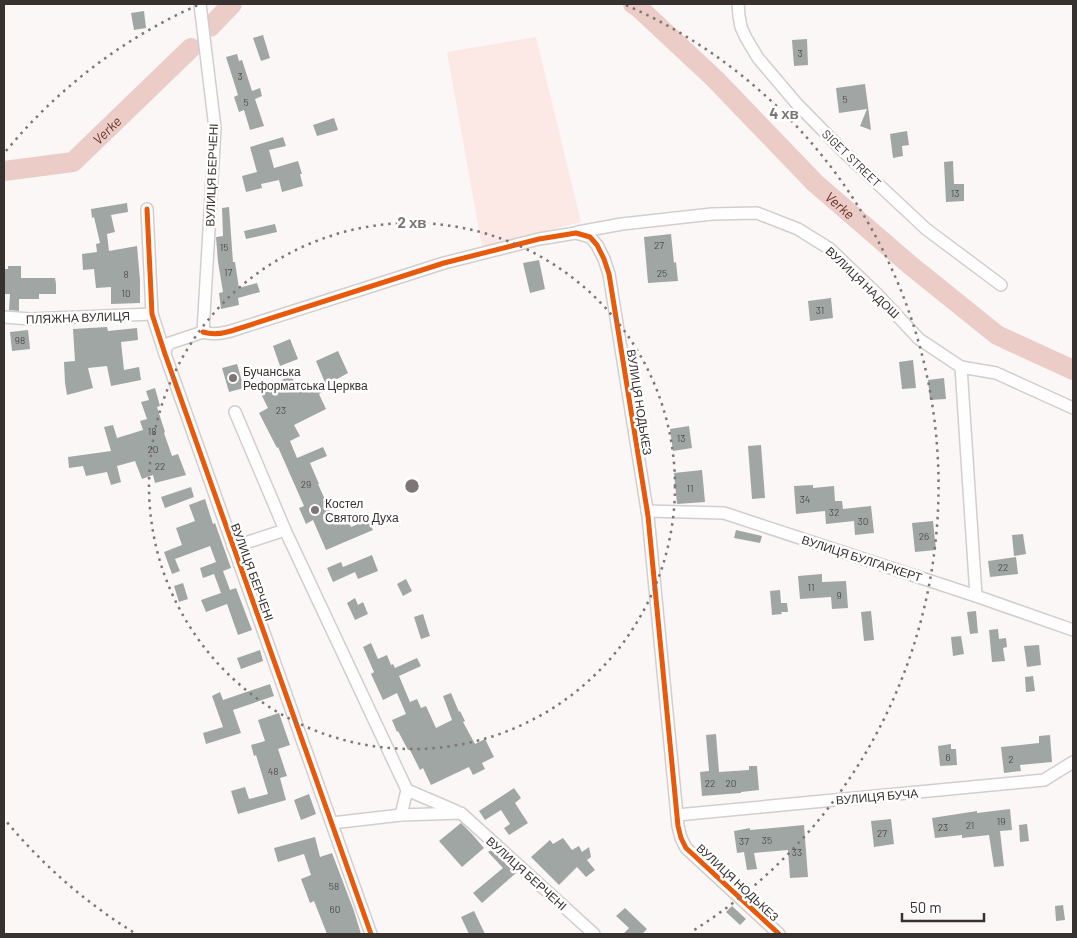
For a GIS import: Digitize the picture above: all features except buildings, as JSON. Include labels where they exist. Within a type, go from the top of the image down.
[{"type":"street","name":"ВУЛИЦЯ БЕРЧЕНІ","points":[[200,4],[215,128],[203,332]]},
{"type":"street","name":"SIGET STREET","points":[[738,4],[741,27],[746,38],[758,58],[797,104],[847,155],[926,229],[1001,285]]},
{"type":"street","name":"ВУЛИЦЯ БЕРЧЕНІ","points":[[147,209],[152,314],[164,354],[371,934]]},
{"type":"street","name":"ВУЛИЦЯ НАДОШ","points":[[576,233],[622,224],[712,214],[756,213],[798,229],[830,249],[920,339],[961,367],[996,373],[1073,408]]},
{"type":"street","points":[[164,354],[166,347],[170,343],[203,332],[210,334],[225,333],[444,263],[576,233]]},
{"type":"street","name":"ВУЛИЦЯ НОДЬКЕЗ","points":[[576,233],[590,236],[597,244],[608,274],[647,511],[678,826],[681,838],[686,848],[779,934]]},
{"type":"street","name":"ПЛЯЖНА ВУЛИЦЯ","points":[[4,317],[30,319],[152,314]]},
{"type":"street","points":[[961,367],[976,596]]},
{"type":"street","points":[[235,412],[285,530],[408,790],[402,815]]},
{"type":"street","name":"ВУЛИЦЯ БУЛГАРКЕРТ","points":[[647,511],[724,513],[1073,630]]},
{"type":"street","name":"ВУЛИЦЯ БЕРЧЕНІ","points":[[233,546],[285,530]]},
{"type":"street","name":"ВУЛИЦЯ БУЧА","points":[[677,815],[1044,780],[1073,762]]},
{"type":"street","name":"ВУЛИЦЯ БЕРЧЕНІ","points":[[408,790],[461,813],[594,934]]},
{"type":"street","points":[[332,823],[402,815],[461,813]]},
{"type":"shaded area","points":[[536,37],[581,222],[482,247],[447,52]]},
{"type":"waterway","name":"Verke","points":[[210,27],[232,4]]},
{"type":"waterway","name":"Verke","points":[[633,4],[715,79],[815,183],[910,265],[997,335],[1073,370]]},
{"type":"waterway","name":"Verke","points":[[4,171],[73,162],[191,48]]},
{"type":"cycle path","points":[[147,209],[152,314],[371,934]]},
{"type":"cycle path","points":[[203,332],[214,334],[227,332],[444,263],[539,239],[576,233],[590,237],[597,245],[609,274],[648,516],[678,826],[681,838],[686,848],[779,934]]},
{"type":"place","name":"Бучанська Реформатська Церква","points":[[233,378]]},
{"type":"place","name":"Костел Святого Духа","points":[[315,510]]}]
